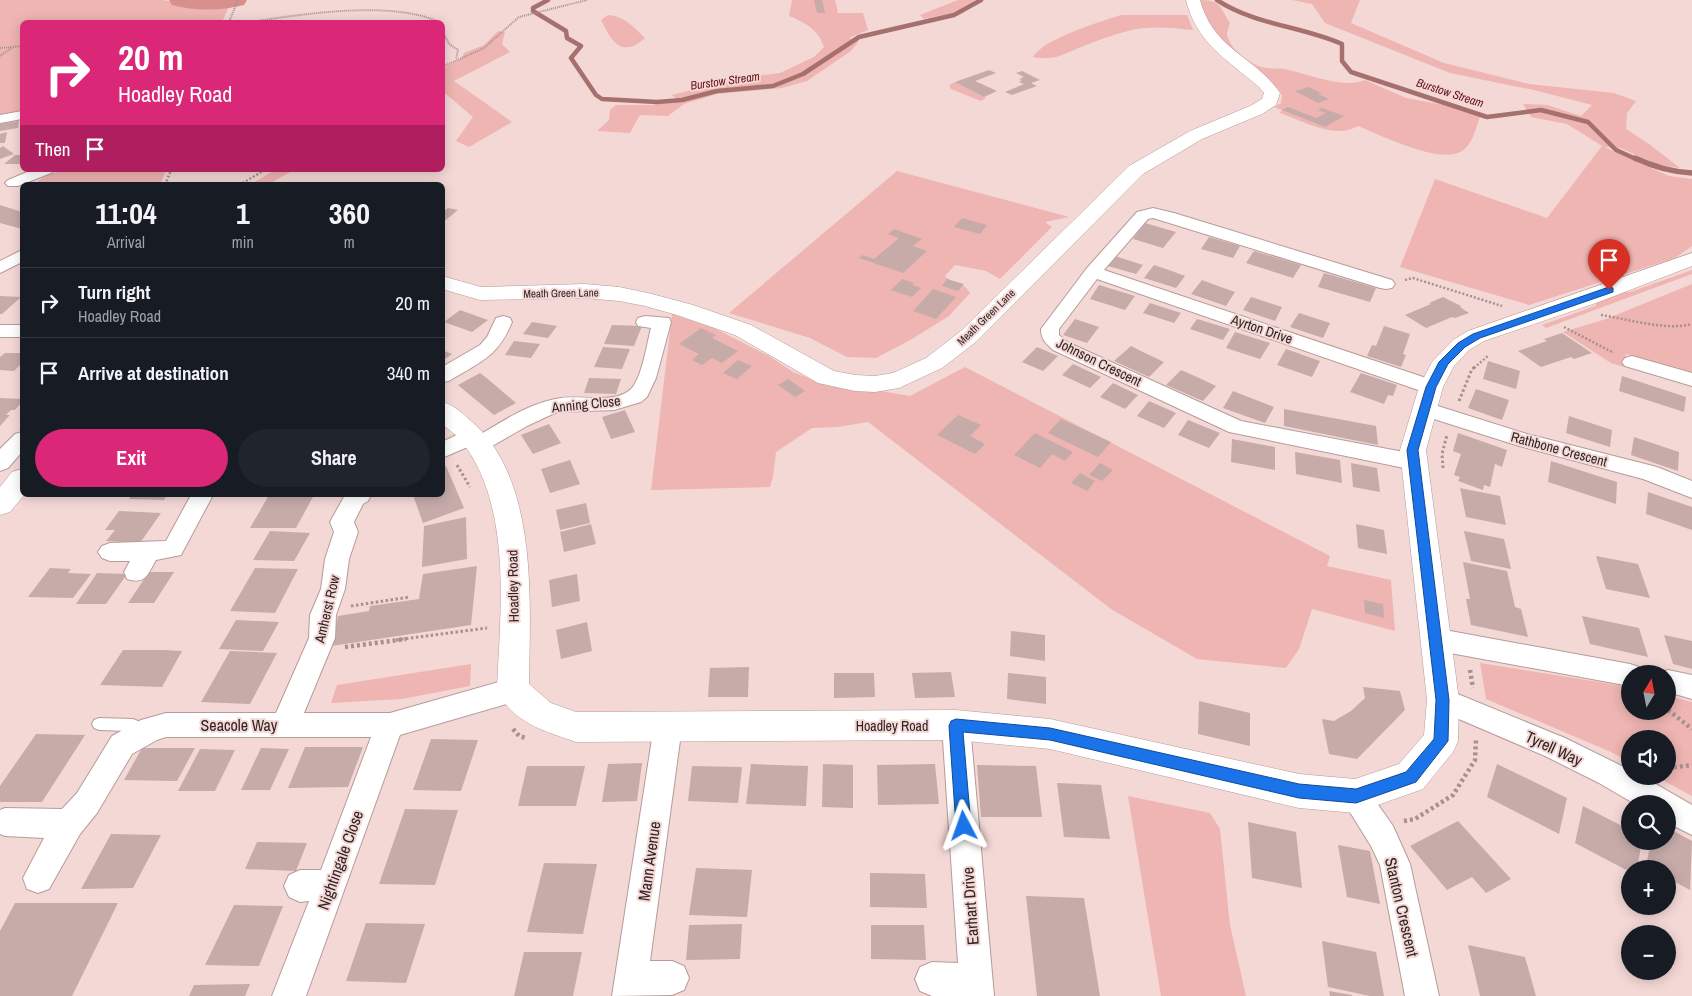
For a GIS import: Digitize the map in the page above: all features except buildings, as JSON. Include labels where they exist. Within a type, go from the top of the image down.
[{"type":"street","name":"Meath Green Lane","points":[[445,283],[480,293],[585,291],[619,294],[648,300],[685,310],[743,330],[827,377],[855,383],[876,384],[899,380],[934,363],[969,336],[1136,170],[1196,135],[1256,110],[1270,101],[1272,93],[1270,89],[1253,73],[1213,43],[1202,28],[1193,0]]},
{"type":"street","points":[[0,119],[20,115]]},
{"type":"street","points":[[8,182],[40,172]]},
{"type":"street","name":"Johnson Crescent","points":[[1386,284],[1314,270],[1168,216],[1153,213],[1143,215],[1093,272],[1050,329],[1050,337],[1060,346],[1236,427],[1414,462]]},
{"type":"street","points":[[0,268],[20,256]]},
{"type":"street","name":"Hoadley Road","points":[[445,416],[460,445],[505,500],[515,558],[513,690],[540,714],[576,727],[956,726],[1050,734],[1299,791],[1356,796],[1411,777],[1441,741],[1443,700],[1434,639],[1413,450],[1428,398],[1444,362],[1461,345],[1476,336],[1692,260]]},
{"type":"street","name":"Ayrton Drive","points":[[1093,272],[1428,398]]},
{"type":"street","points":[[445,374],[487,349],[496,339],[503,322]]},
{"type":"street","name":"Anning Close","points":[[460,445],[546,408],[560,404],[617,403],[639,393],[644,383],[662,322],[645,322]]},
{"type":"street","points":[[0,331],[20,331]]},
{"type":"street","points":[[1632,362],[1692,380]]},
{"type":"street","name":"Rathbone Crescent","points":[[1428,398],[1523,440],[1649,473],[1692,490]]},
{"type":"street","points":[[0,463],[20,441]]},
{"type":"street","points":[[0,505],[20,481]]},
{"type":"street","points":[[110,552],[149,552],[173,549],[201,497]]},
{"type":"street","name":"Amherst Row","points":[[286,724],[322,638],[323,615],[333,589],[337,559],[346,532],[342,522],[357,497]]},
{"type":"street","points":[[136,572],[149,552]]},
{"type":"street","points":[[1434,639],[1621,672]]},
{"type":"street","points":[[1676,683],[1692,687]]},
{"type":"street","name":"Seacole Way","points":[[38,878],[69,824],[87,803],[122,744],[151,729],[166,725],[390,725],[513,690]]},
{"type":"street","name":"Tyrell Way","points":[[1443,700],[1532,736],[1636,787],[1648,795]]},
{"type":"street","name":"Nightingale Close","points":[[289,996],[390,725]]},
{"type":"street","name":"Mann Avenue","points":[[630,987],[668,726]]},
{"type":"street","name":"Earhart Drive","points":[[956,726],[976,988]]},
{"type":"street","name":"Stanton Crescent","points":[[1356,796],[1382,836],[1395,864],[1422,996]]},
{"type":"street","points":[[1676,811],[1692,820]]},
{"type":"street","points":[[5,822],[69,824]]},
{"type":"street","points":[[300,886],[331,885]]},
{"type":"street","points":[[630,987],[672,978]]},
{"type":"street","points":[[932,979],[976,988]]},
{"type":"lane","points":[[99,724],[133,725],[137,736]]},
{"type":"path","points":[[230,20],[238,0]]},
{"type":"path","points":[[445,66],[484,48],[519,17],[587,0]]},
{"type":"path","points":[[262,20],[325,9]]},
{"type":"path","points":[[431,15],[437,20]]},
{"type":"path","points":[[445,36],[449,44],[458,50],[456,60]]},
{"type":"path","points":[[0,48],[20,46]]},
{"type":"path","points":[[0,56],[13,47]]},
{"type":"path","points":[[244,182],[262,172]]},
{"type":"path","points":[[1386,284],[1413,278],[1510,308]]},
{"type":"path","points":[[1595,314],[1691,326]]},
{"type":"path","points":[[1561,326],[1632,362]]},
{"type":"path","points":[[1458,402],[1472,369],[1490,354]]},
{"type":"path","points":[[460,445],[474,494]]},
{"type":"path","points":[[325,610],[410,597]]},
{"type":"path","points":[[317,651],[488,628]]},
{"type":"path","points":[[1676,716],[1692,729]]},
{"type":"path","points":[[1676,767],[1692,765]]},
{"type":"shaded area","points":[[0,0],[163,0],[193,6],[210,7],[230,4],[223,20],[20,20],[20,112],[0,115]]},
{"type":"shaded area","points":[[792,0],[835,0],[838,13],[863,13],[868,30],[849,38],[859,41],[851,51],[807,81],[782,88],[717,94],[684,104],[668,116],[640,115],[630,133],[597,131],[609,120],[610,110],[616,105],[652,105],[679,101],[672,95],[739,78],[780,73],[814,57],[824,47],[811,27],[789,16]]},
{"type":"shaded area","points":[[958,0],[975,0],[953,13],[924,19],[920,15]]},
{"type":"shaded area","points":[[1197,0],[1215,2],[1221,7],[1230,23],[1227,34],[1229,40],[1242,56],[1254,64],[1266,68],[1286,69],[1338,82],[1347,83],[1365,80],[1406,98],[1444,105],[1480,117],[1471,141],[1462,151],[1452,154],[1425,152],[1395,142],[1358,126],[1349,130],[1329,130],[1280,113],[1282,110],[1274,107],[1281,103],[1282,96],[1280,92],[1209,28]]},
{"type":"shaded area","points":[[1292,0],[1360,0],[1351,23],[1444,63],[1529,84],[1614,93],[1636,101],[1627,113],[1626,129],[1680,168],[1659,165],[1620,148],[1604,147],[1669,176],[1692,179],[1692,246],[1675,258],[1529,305],[1400,267],[1435,179],[1547,218],[1602,146],[1567,124],[1531,117],[1523,104],[1547,105],[1581,116],[1592,105],[1534,90],[1450,73],[1325,23],[1312,4]]},
{"type":"shaded area","points":[[608,15],[624,20],[645,38],[630,47],[618,45],[609,35],[601,20]]},
{"type":"shaded area","points":[[1121,15],[1187,15],[1193,30],[1136,29],[1104,38],[1058,56],[1047,58],[1033,57],[1039,50],[1059,38]]},
{"type":"shaded area","points":[[498,31],[505,32],[502,44],[510,52],[454,81],[512,122],[469,147],[456,141],[473,117],[445,94],[445,68],[462,58],[464,53],[484,45]]},
{"type":"shaded area","points":[[955,82],[986,98],[981,101],[951,89],[949,85]]},
{"type":"shaded area","points":[[897,171],[1069,217],[1045,222],[1052,227],[1000,279],[986,271],[955,265],[945,276],[963,286],[970,293],[949,316],[876,358],[847,357],[810,338],[729,313]]},
{"type":"shaded area","points":[[56,172],[165,172],[161,182],[38,182],[49,174]]},
{"type":"shaded area","points":[[272,172],[290,172],[272,182],[255,182]]},
{"type":"shaded area","points":[[1692,270],[1692,274],[1546,328],[1542,325],[1595,306],[1601,295],[1611,291],[1630,292]]},
{"type":"shaded area","points":[[1692,284],[1692,374],[1626,354],[1624,367],[1611,363],[1563,332],[1606,319]]},
{"type":"shaded area","points":[[672,314],[714,328],[769,356],[793,372],[826,385],[869,389],[910,396],[965,367],[1330,556],[1327,566],[1391,580],[1395,631],[1312,609],[1299,649],[1286,668],[1197,659],[1111,609],[868,422],[837,427],[812,428],[776,452],[770,487],[651,490]]},
{"type":"shaded area","points":[[1480,663],[1621,686],[1621,720],[1676,720],[1676,698],[1692,702],[1692,796],[1672,785],[1676,785],[1676,730],[1621,730],[1621,757],[1486,699]]},
{"type":"shaded area","points":[[471,664],[470,686],[402,699],[331,703],[337,685]]},
{"type":"shaded area","points":[[1128,796],[1210,813],[1220,829],[1230,925],[1246,996],[1161,996]]},
{"type":"waterway","points":[[180,0],[196,3],[236,0]]},
{"type":"waterway","name":"Burstow Stream","points":[[548,0],[533,8],[533,11],[566,31],[567,38],[581,46],[571,58],[596,95],[602,99],[657,102],[682,100],[717,91],[773,86],[803,74],[859,37],[954,15],[981,0]]},
{"type":"waterway","name":"Burstow Stream","points":[[1217,0],[1247,15],[1342,44],[1342,61],[1351,72],[1487,117],[1541,110],[1588,122],[1616,150],[1638,160]]},
{"type":"waterway","name":"Burstow Stream","points":[[1635,158],[1677,172],[1692,173]]},
{"type":"route","points":[[964,826],[956,726],[1050,734],[1299,791],[1356,796],[1411,777],[1441,741],[1443,700],[1434,639],[1413,450],[1431,387],[1444,362],[1461,345],[1476,336],[1609,290]]}]
